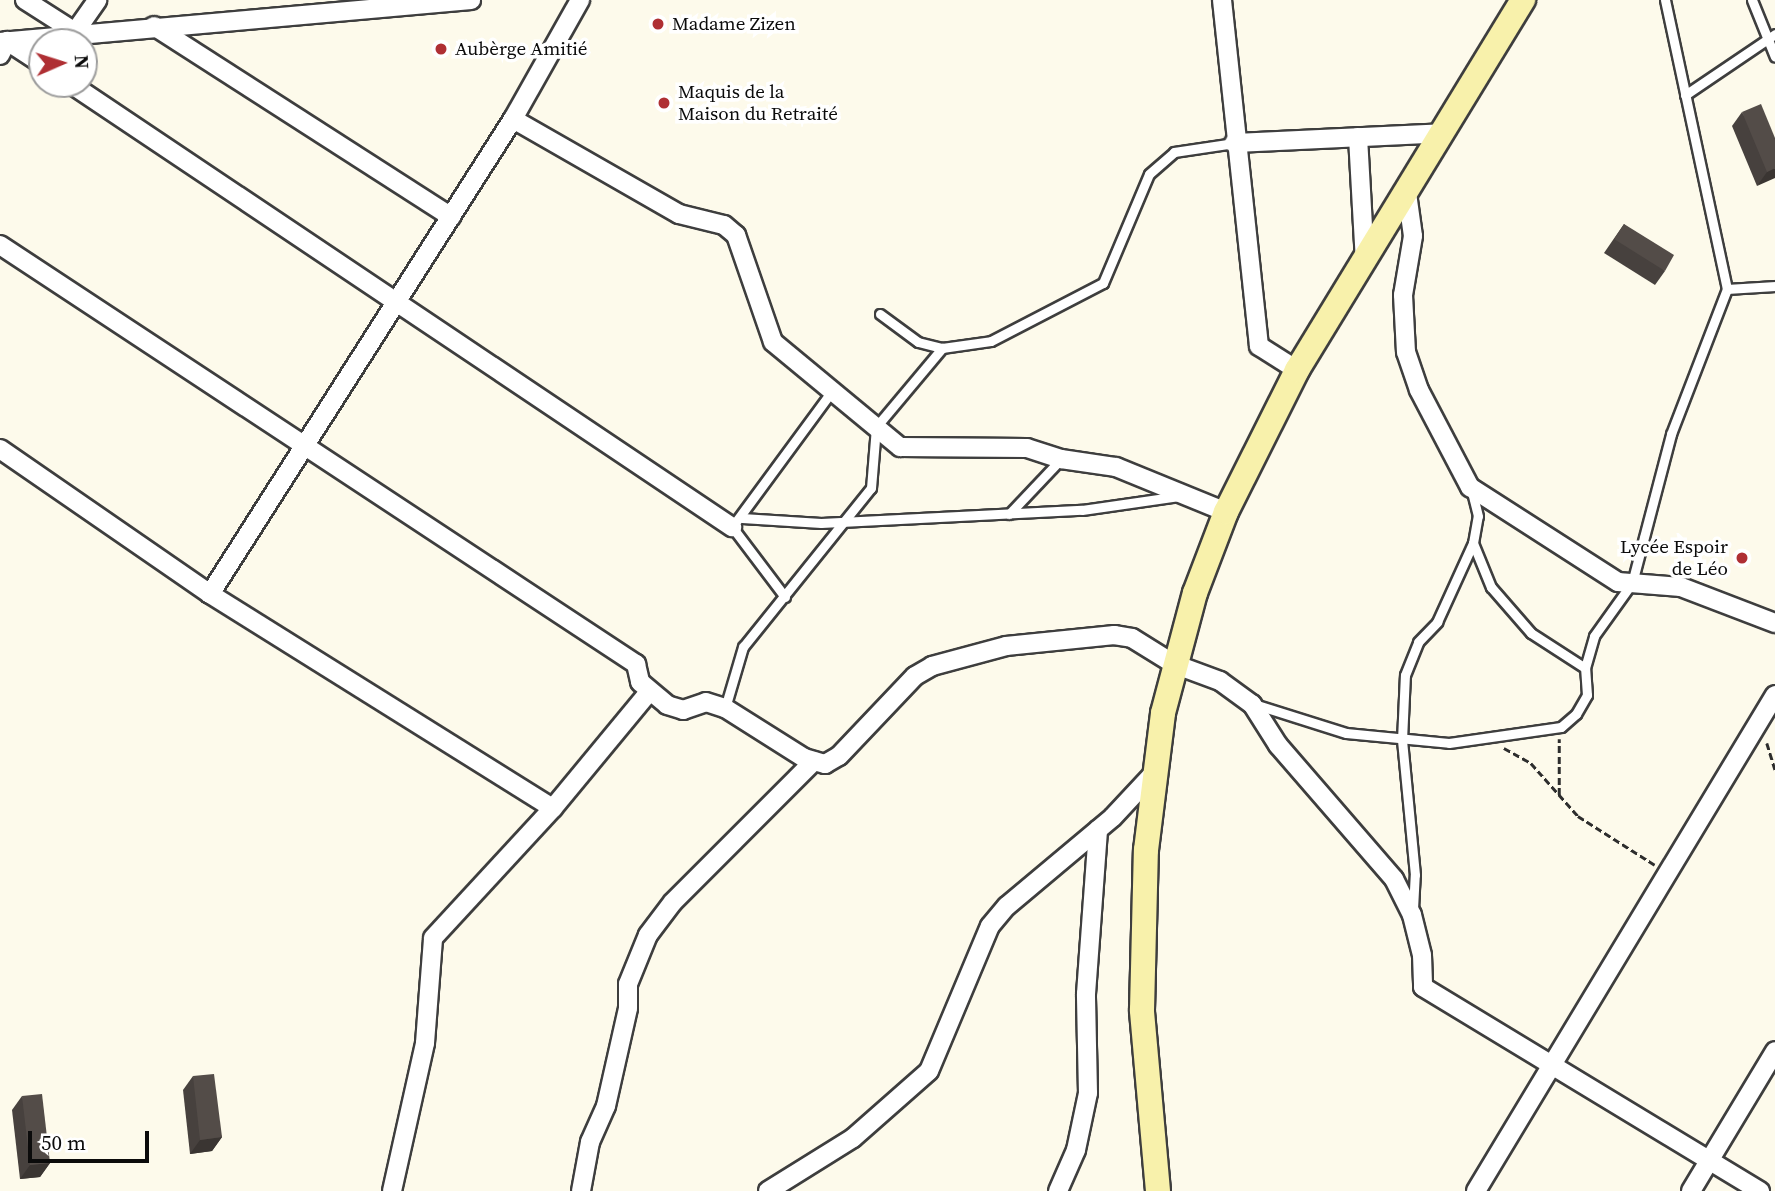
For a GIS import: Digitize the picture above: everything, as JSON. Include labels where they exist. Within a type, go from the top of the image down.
[{"type":"street","points":[[25,0],[69,28]]},
{"type":"street","points":[[78,28],[97,0]]},
{"type":"street","points":[[98,30],[379,4],[471,0]]},
{"type":"street","points":[[210,594],[396,306],[513,118],[580,0]]},
{"type":"street","points":[[1222,0],[1234,144],[1259,346],[1297,370]]},
{"type":"street","points":[[1158,1191],[1142,1010],[1153,774],[1174,664],[1226,512],[1297,370],[1523,0]]},
{"type":"street","points":[[154,26],[451,217]]},
{"type":"street","points":[[3,46],[28,41]]},
{"type":"street","points":[[3,46],[28,58]]},
{"type":"street","points":[[91,98],[396,306],[737,522]]},
{"type":"street","points":[[513,118],[679,214],[724,225],[736,235],[773,342],[900,447],[1027,447],[1061,459],[1116,467],[1226,512]]},
{"type":"street","points":[[1234,144],[1444,133]]},
{"type":"street","points":[[1358,137],[1365,261]]},
{"type":"street","points":[[1407,193],[1413,236],[1403,295],[1406,352],[1419,390],[1470,486],[1618,582],[1681,587],[1775,623]]},
{"type":"street","points":[[0,245],[304,449],[636,664],[648,693],[683,710],[706,702],[725,708],[814,761],[825,764],[839,756],[915,676],[954,658],[1006,646],[1114,635],[1132,638],[1174,664],[1220,681],[1252,704],[1278,745],[1394,879],[1412,915],[1422,955],[1423,987],[1760,1191]]},
{"type":"street","points":[[0,449],[210,594],[554,808]]},
{"type":"street","points":[[392,1191],[425,1043],[433,938],[554,808],[648,693]]},
{"type":"street","points":[[1476,1191],[1554,1066],[1775,695]]},
{"type":"street","points":[[581,1191],[590,1142],[606,1106],[628,1008],[628,984],[648,935],[673,901],[814,761]]},
{"type":"street","points":[[768,1191],[853,1138],[929,1071],[990,926],[1007,906],[1098,829],[1153,774]]},
{"type":"street","points":[[1058,1191],[1076,1150],[1088,1093],[1086,993],[1098,829]]},
{"type":"street","points":[[1691,1191],[1775,1051]]},
{"type":"lane","points":[[1252,704],[1346,733],[1449,743],[1561,727],[1576,714],[1587,695],[1584,668],[1594,636],[1632,583],[1671,434],[1727,289],[1665,0]]},
{"type":"lane","points":[[1752,0],[1771,37],[1775,57]]},
{"type":"lane","points":[[1685,95],[1771,37]]},
{"type":"lane","points":[[880,314],[918,342],[942,348],[991,341],[1102,283],[1149,174],[1174,152],[1234,144]]},
{"type":"lane","points":[[1727,289],[1775,286]]},
{"type":"lane","points":[[725,708],[743,647],[871,488],[876,427],[942,348]]},
{"type":"lane","points":[[737,522],[832,391]]},
{"type":"lane","points":[[1009,514],[1061,459]]},
{"type":"lane","points":[[1412,915],[1415,875],[1402,740],[1405,675],[1418,642],[1437,622],[1472,542],[1478,516],[1470,486]]},
{"type":"lane","points":[[737,522],[841,522],[1082,510],[1184,495]]},
{"type":"lane","points":[[737,522],[785,597]]},
{"type":"lane","points":[[1472,542],[1491,587],[1531,633],[1584,668]]},
{"type":"path","points":[[1760,720],[1775,770]]},
{"type":"path","points":[[1559,795],[1561,727]]},
{"type":"path","points":[[1486,738],[1531,763],[1578,816],[1668,873]]},
{"type":"building","points":[[1761,104],[1775,138],[1775,168],[1767,172],[1742,112]]},
{"type":"building","points":[[1624,224],[1674,255],[1665,271],[1614,239]]},
{"type":"building","points":[[214,1074],[222,1137],[200,1140],[193,1076]]},
{"type":"building","points":[[42,1094],[50,1163],[30,1165],[22,1096]]},
{"type":"place","name":"Madame Zizen","points":[[658,24]]},
{"type":"place","name":"Aubèrge Amitié","points":[[441,49]]},
{"type":"place","name":"Maquis de la Maison du Retraité","points":[[664,103]]},
{"type":"place","name":"Lycée Espoir de Léo","points":[[1742,558]]}]
